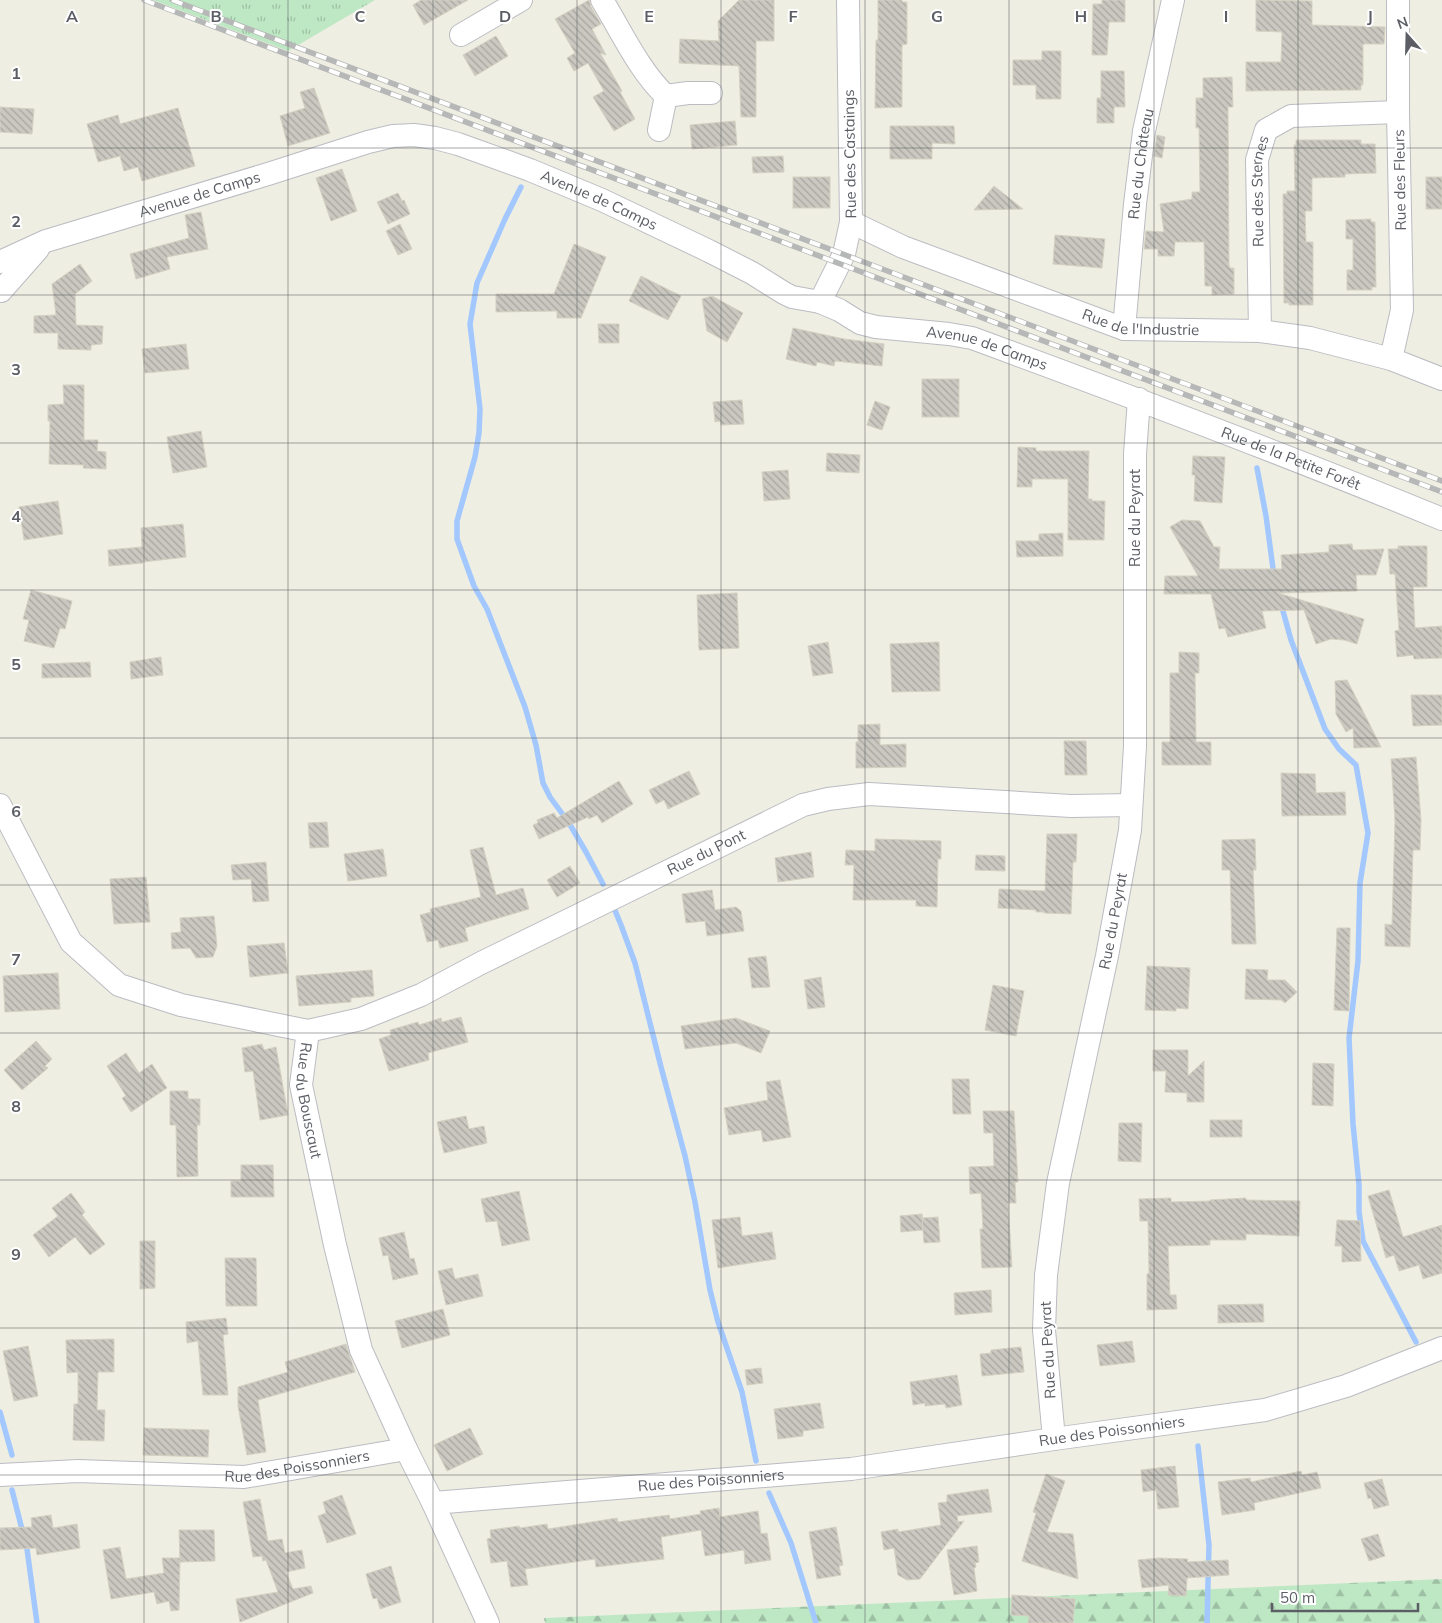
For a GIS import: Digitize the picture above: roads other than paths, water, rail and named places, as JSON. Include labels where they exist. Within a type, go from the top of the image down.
[{"type":"street","points":[[461,35],[521,0]]},
{"type":"street","points":[[602,0],[647,74],[666,96]]},
{"type":"street","name":"Rue des Castaings","points":[[820,302],[844,254],[851,222],[848,0]]},
{"type":"street","name":"Rue du Château","points":[[1124,329],[1135,204],[1144,131],[1173,0]]},
{"type":"street","name":"Rue des Fleurs","points":[[1391,360],[1402,310],[1398,0]]},
{"type":"street","points":[[666,96],[688,93],[711,93]]},
{"type":"street","points":[[659,130],[666,96]]},
{"type":"street","name":"Rue des Sternes","points":[[1260,331],[1257,160],[1266,130],[1291,116],[1398,112]]},
{"type":"street","name":"Avenue de Camps","points":[[0,262],[46,241],[368,142],[393,136],[414,135],[458,144],[530,170],[602,200],[709,250],[792,297],[820,302],[860,323],[876,327],[972,338],[1139,399]]},
{"type":"street","name":"Rue de l'Industrie","points":[[851,222],[903,248],[1124,329],[1260,331],[1310,338],[1391,360],[1442,379]]},
{"type":"street","points":[[0,291],[46,241]]},
{"type":"street","name":"Rue de la Petite Forêt","points":[[1139,399],[1300,461],[1442,519]]},
{"type":"street","name":"Rue du Peyrat","points":[[1054,1439],[1044,1330],[1046,1275],[1058,1183],[1106,956],[1130,830],[1135,746],[1135,454],[1139,399]]},
{"type":"street","name":"Rue du Pont","points":[[308,1031],[361,1019],[421,995],[481,963],[803,805],[828,799],[869,794],[1071,806],[1131,805]]},
{"type":"street","name":"Rue du Bouscaut","points":[[0,805],[71,942],[120,985],[181,1005],[308,1031],[301,1085],[335,1245],[361,1350],[406,1449]]},
{"type":"street","name":"Rue des Poissonniers","points":[[433,1503],[851,1469],[1265,1410],[1346,1386],[1442,1348]]},
{"type":"street","points":[[406,1449],[488,1623]]},
{"type":"street","name":"Rue des Poissonniers","points":[[0,1475],[78,1471],[244,1477],[406,1449]]},
{"type":"waterway","points":[[521,187],[477,283],[470,324],[480,409],[479,433],[475,457],[457,521],[457,539],[474,586],[487,609],[525,707],[536,745],[543,783],[550,797],[569,823],[603,884]]},
{"type":"waterway","points":[[1257,468],[1274,576]]},
{"type":"waterway","points":[[1281,604],[1291,640],[1325,729],[1339,749],[1356,765],[1368,833],[1360,883],[1358,961],[1349,1038],[1353,1124],[1359,1185],[1359,1212],[1363,1241],[1416,1342]]},
{"type":"waterway","points":[[614,908],[635,963],[685,1156],[710,1290],[718,1322],[742,1392],[756,1461]]},
{"type":"waterway","points":[[0,1412],[12,1455]]},
{"type":"waterway","points":[[1198,1446],[1209,1545],[1207,1623]]},
{"type":"waterway","points":[[12,1490],[27,1549],[37,1623]]},
{"type":"waterway","points":[[769,1493],[791,1543],[816,1623]]},
{"type":"railway","points":[[144,0],[1442,492]]},
{"type":"railway","points":[[172,0],[1442,481]]}]
